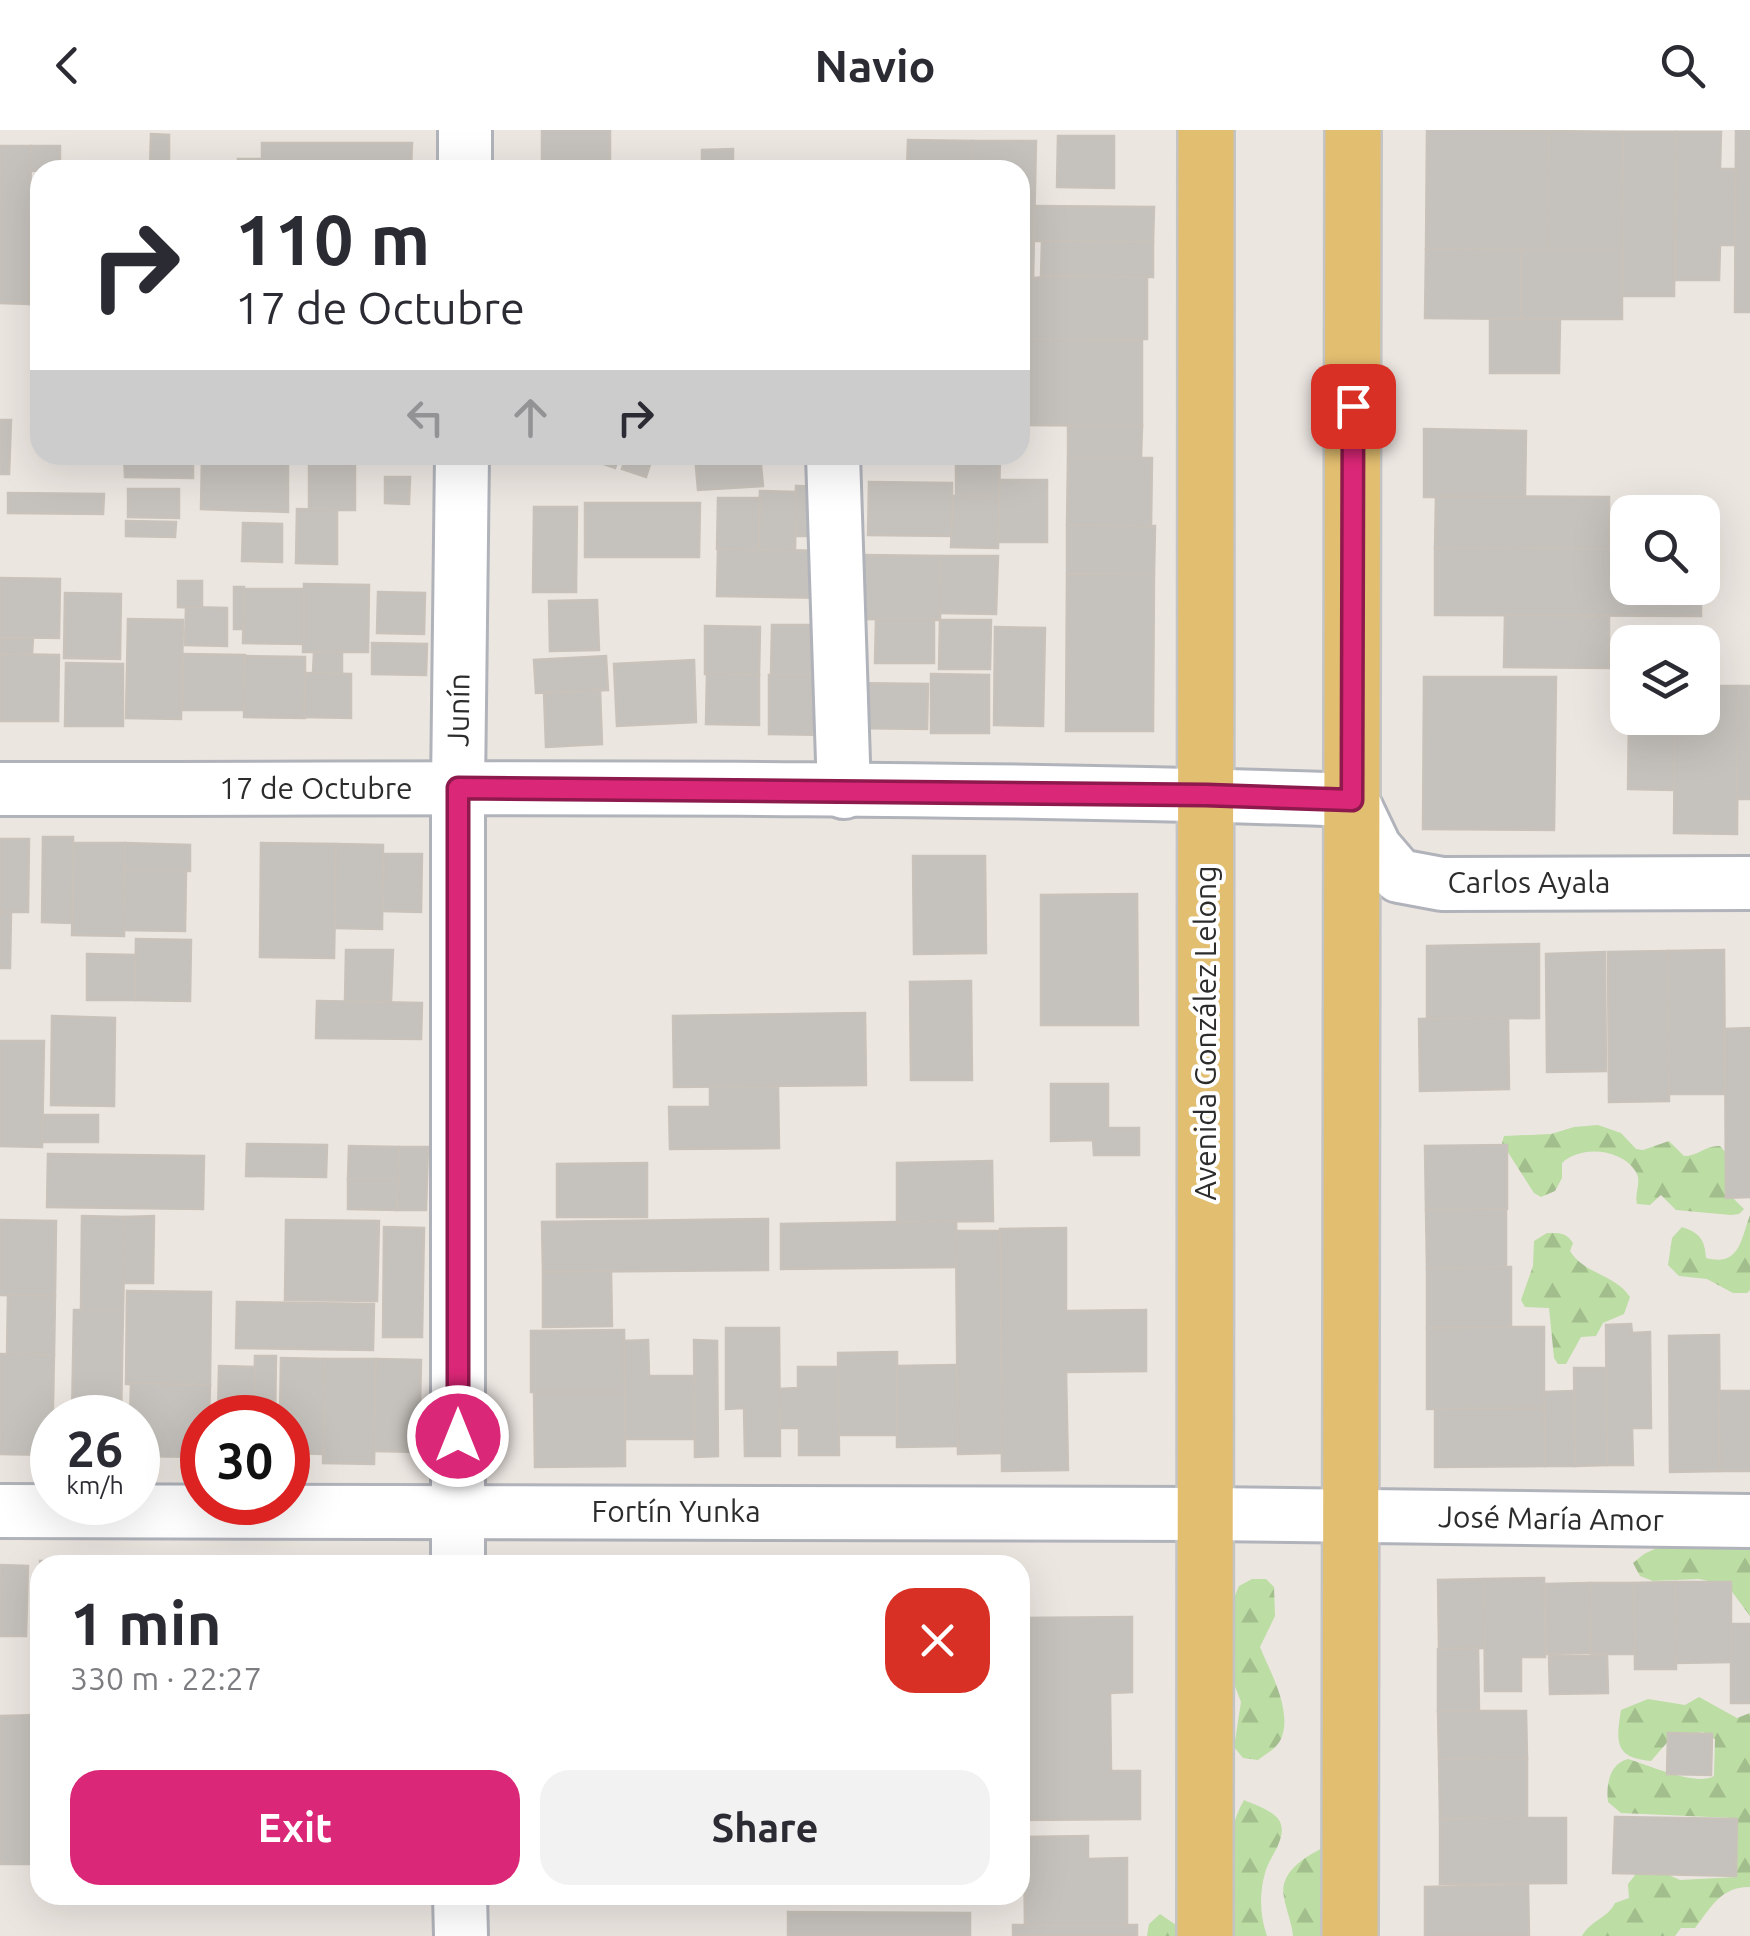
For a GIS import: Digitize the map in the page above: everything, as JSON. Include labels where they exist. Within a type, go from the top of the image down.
[{"type":"main road","name":"Avenida González Lelong","points":[[1206,130],[1206,1936]]},
{"type":"main road","points":[[1350,1936],[1353,130]]},
{"type":"street","points":[[464,160],[465,130]]},
{"type":"street","name":"Junín","points":[[458,1555],[462,465]]},
{"type":"street","points":[[833,465],[844,792]]},
{"type":"street","name":"17 de Octubre","points":[[0,790],[458,788],[1206,795],[1352,800]]},
{"type":"street","name":"Carlos Ayala","points":[[1352,800],[1375,848],[1399,876],[1442,884],[1750,884]]},
{"type":"street","name":"Fortín Yunka","points":[[0,1511],[1206,1514],[1351,1518]]},
{"type":"street","name":"José María Amor","points":[[1351,1518],[1750,1521]]},
{"type":"street","points":[[460,1905],[460,1936]]},
{"type":"green space","points":[[1598,1125],[1621,1133],[1636,1149],[1669,1141],[1684,1156],[1720,1146],[1730,1168],[1729,1194],[1744,1209],[1731,1215],[1676,1210],[1661,1195],[1650,1205],[1637,1204],[1636,1172],[1621,1158],[1600,1152],[1579,1153],[1562,1163],[1562,1178],[1555,1191],[1541,1197],[1534,1193],[1502,1143],[1504,1136],[1551,1134]]},
{"type":"green space","points":[[1750,1215],[1747,1293],[1733,1293],[1707,1279],[1679,1276],[1668,1265],[1672,1238],[1682,1227],[1700,1238],[1706,1258],[1717,1260],[1737,1249]]},
{"type":"green space","points":[[1547,1233],[1568,1237],[1576,1259],[1617,1284],[1630,1297],[1624,1314],[1603,1323],[1596,1336],[1581,1337],[1566,1364],[1558,1364],[1554,1358],[1549,1308],[1525,1307],[1521,1300],[1533,1266],[1534,1241]]},
{"type":"green space","points":[[1686,1534],[1750,1538],[1750,1616],[1727,1585],[1699,1579],[1653,1581],[1640,1576],[1633,1563]]},
{"type":"green space","points":[[1252,1579],[1266,1579],[1274,1587],[1275,1616],[1260,1647],[1279,1692],[1284,1716],[1279,1742],[1258,1760],[1243,1758],[1234,1747],[1241,1702],[1225,1660],[1221,1629],[1239,1586]]},
{"type":"green space","points":[[1699,1697],[1737,1718],[1750,1713],[1750,1887],[1725,1894],[1695,1928],[1681,1928],[1675,1936],[1582,1936],[1615,1903],[1629,1898],[1628,1884],[1639,1870],[1658,1870],[1680,1880],[1736,1877],[1738,1826],[1732,1818],[1621,1813],[1608,1802],[1610,1776],[1617,1765],[1628,1759],[1684,1777],[1714,1776],[1715,1739],[1703,1732],[1672,1737],[1651,1761],[1630,1756],[1620,1746],[1621,1710],[1648,1699],[1685,1705]]},
{"type":"green space","points":[[1244,1800],[1272,1813],[1281,1827],[1262,1889],[1267,1936],[1227,1936],[1232,1902],[1231,1836]]},
{"type":"green space","points":[[1333,1843],[1364,1936],[1293,1936],[1284,1897],[1286,1878],[1298,1863]]},
{"type":"green space","points":[[1160,1914],[1192,1936],[1147,1936],[1149,1924]]},
{"type":"building","points":[[542,130],[610,130],[610,160],[542,160]]},
{"type":"building","points":[[1427,130],[1549,131],[1548,250],[1426,249]]},
{"type":"building","points":[[1736,130],[1750,130],[1750,312],[1735,312]]},
{"type":"building","points":[[1549,131],[1623,132],[1622,250],[1548,250]]},
{"type":"building","points":[[1623,132],[1676,132],[1674,296],[1622,296]]},
{"type":"building","points":[[1676,132],[1721,132],[1720,169],[1736,169],[1735,245],[1720,245],[1719,280],[1675,280]]},
{"type":"building","points":[[151,134],[169,135],[169,160],[150,160]]},
{"type":"building","points":[[1058,136],[1114,136],[1114,188],[1057,187]]},
{"type":"building","points":[[908,140],[972,141],[972,160],[907,160]]},
{"type":"building","points":[[972,141],[1036,141],[1033,279],[1030,160],[972,160]]},
{"type":"building","points":[[262,143],[412,143],[411,160],[262,160]]},
{"type":"building","points":[[0,146],[31,146],[29,304],[0,303]]},
{"type":"building","points":[[31,146],[60,146],[60,160],[30,160]]},
{"type":"building","points":[[733,149],[733,160],[702,160],[702,150]]},
{"type":"building","points":[[1035,206],[1154,207],[1153,242],[1035,241]]},
{"type":"building","points":[[1042,241],[1153,242],[1153,277],[1041,276]]},
{"type":"building","points":[[1426,249],[1521,250],[1521,319],[1425,318]]},
{"type":"building","points":[[1521,250],[1622,250],[1622,319],[1521,319]]},
{"type":"building","points":[[1147,277],[1147,339],[1030,339],[1030,278]]},
{"type":"building","points":[[1490,319],[1560,319],[1559,373],[1490,373]]},
{"type":"building","points":[[1030,339],[1142,340],[1142,426],[1030,425]]},
{"type":"building","points":[[0,420],[11,420],[9,474],[0,474]]},
{"type":"building","points":[[1068,426],[1142,426],[1141,458],[1068,458]]},
{"type":"building","points":[[1424,429],[1526,431],[1525,497],[1424,497]]},
{"type":"building","points":[[1068,458],[1152,458],[1151,526],[1067,525]]},
{"type":"building","points":[[124,465],[193,465],[193,478],[125,477]]},
{"type":"building","points":[[202,465],[288,465],[288,512],[201,509]]},
{"type":"building","points":[[309,465],[355,465],[355,510],[309,510]]},
{"type":"building","points":[[623,465],[650,465],[646,477],[622,469]]},
{"type":"building","points":[[696,465],[761,465],[763,486],[698,490]]},
{"type":"building","points":[[956,465],[1000,465],[999,496],[956,496]]},
{"type":"building","points":[[385,477],[410,477],[409,504],[385,503]]},
{"type":"building","points":[[1000,480],[1047,480],[1047,542],[998,542]]},
{"type":"building","points":[[869,482],[952,483],[952,536],[868,535]]},
{"type":"building","points":[[796,486],[830,487],[829,536],[795,536]]},
{"type":"building","points":[[128,489],[179,489],[179,518],[128,517]]},
{"type":"building","points":[[760,491],[796,492],[795,550],[759,550]]},
{"type":"building","points":[[8,493],[104,494],[103,514],[8,513]]},
{"type":"building","points":[[953,496],[999,496],[998,548],[951,547]]},
{"type":"building","points":[[1436,496],[1609,497],[1609,549],[1435,548]]},
{"type":"building","points":[[718,498],[760,498],[759,550],[717,549]]},
{"type":"building","points":[[585,503],[700,503],[699,557],[585,557]]},
{"type":"building","points":[[534,507],[577,507],[576,592],[533,592]]},
{"type":"building","points":[[297,509],[337,510],[337,564],[296,563]]},
{"type":"building","points":[[126,521],[176,522],[175,537],[126,536]]},
{"type":"building","points":[[243,523],[282,524],[282,562],[242,561]]},
{"type":"building","points":[[1067,525],[1155,526],[1154,574],[1067,573]]},
{"type":"building","points":[[1435,548],[1610,549],[1610,605],[1701,605],[1701,616],[1435,615]]},
{"type":"building","points":[[718,549],[828,551],[827,598],[717,596]]},
{"type":"building","points":[[863,555],[941,556],[940,620],[863,619]]},
{"type":"building","points":[[941,556],[998,556],[996,614],[940,613]]},
{"type":"building","points":[[1067,574],[1154,574],[1153,731],[1066,731]]},
{"type":"building","points":[[0,578],[60,579],[59,638],[0,637]]},
{"type":"building","points":[[178,581],[202,581],[202,608],[178,607]]},
{"type":"building","points":[[304,584],[369,585],[368,652],[303,652]]},
{"type":"building","points":[[234,587],[244,587],[243,629],[234,629]]},
{"type":"building","points":[[244,589],[304,589],[304,644],[243,643]]},
{"type":"building","points":[[378,592],[425,593],[424,634],[377,633]]},
{"type":"building","points":[[65,593],[121,594],[120,659],[64,658]]},
{"type":"building","points":[[597,600],[599,650],[550,651],[549,601]]},
{"type":"building","points":[[186,607],[227,608],[227,646],[185,645]]},
{"type":"building","points":[[1505,615],[1609,616],[1609,668],[1504,667]]},
{"type":"building","points":[[128,619],[183,620],[181,719],[126,718]]},
{"type":"building","points":[[876,619],[934,619],[934,663],[875,663]]},
{"type":"building","points":[[940,620],[991,620],[990,669],[939,669]]},
{"type":"building","points":[[772,625],[829,625],[828,675],[771,675]]},
{"type":"building","points":[[705,626],[760,627],[759,675],[705,674]]},
{"type":"building","points":[[995,627],[1045,628],[1043,726],[994,725]]},
{"type":"building","points":[[0,638],[33,638],[32,654],[0,654]]},
{"type":"building","points":[[372,643],[427,644],[426,675],[372,674]]},
{"type":"building","points":[[314,652],[342,652],[342,674],[313,673]]},
{"type":"building","points":[[0,654],[59,655],[58,721],[0,721]]},
{"type":"building","points":[[183,654],[245,655],[244,710],[182,710]]},
{"type":"building","points":[[245,656],[305,657],[305,718],[244,717]]},
{"type":"building","points":[[606,656],[608,690],[536,693],[534,660]]},
{"type":"building","points":[[694,660],[696,722],[617,726],[614,664]]},
{"type":"building","points":[[66,663],[123,664],[123,726],[65,726]]},
{"type":"building","points":[[305,673],[351,674],[351,718],[304,717]]},
{"type":"building","points":[[707,674],[759,675],[759,725],[706,724]]},
{"type":"building","points":[[931,674],[989,675],[989,733],[931,733]]},
{"type":"building","points":[[769,675],[828,675],[827,735],[769,734]]},
{"type":"building","points":[[1424,677],[1556,677],[1554,830],[1423,829]]},
{"type":"building","points":[[851,683],[928,684],[927,729],[850,728]]},
{"type":"building","points":[[1720,686],[1738,686],[1737,834],[1674,833],[1675,735],[1720,735]]},
{"type":"building","points":[[1738,686],[1750,686],[1750,799],[1737,799]]},
{"type":"building","points":[[600,690],[602,744],[546,747],[544,693]]},
{"type":"building","points":[[1629,735],[1675,735],[1674,790],[1628,789]]},
{"type":"building","points":[[43,837],[73,837],[72,923],[42,922]]},
{"type":"building","points":[[0,839],[29,839],[28,912],[0,912]]},
{"type":"building","points":[[74,843],[125,843],[124,936],[72,935]]},
{"type":"building","points":[[125,843],[190,845],[190,871],[125,870]]},
{"type":"building","points":[[261,843],[336,844],[334,958],[260,957]]},
{"type":"building","points":[[336,844],[383,845],[382,929],[335,928]]},
{"type":"building","points":[[384,854],[422,854],[421,912],[383,911]]},
{"type":"building","points":[[913,856],[985,856],[986,953],[914,954]]},
{"type":"building","points":[[125,870],[186,870],[185,931],[124,930]]},
{"type":"building","points":[[1137,894],[1138,1025],[1041,1025],[1041,895]]},
{"type":"building","points":[[0,912],[11,912],[10,968],[0,968]]},
{"type":"building","points":[[136,939],[191,940],[190,1001],[135,1000]]},
{"type":"building","points":[[1539,944],[1539,1018],[1427,1019],[1427,946]]},
{"type":"building","points":[[346,950],[393,950],[391,1002],[345,1001]]},
{"type":"building","points":[[1724,950],[1725,1094],[1669,1094],[1668,951]]},
{"type":"building","points":[[1668,951],[1669,1101],[1609,1102],[1608,952]]},
{"type":"building","points":[[1605,952],[1606,1071],[1547,1072],[1546,954]]},
{"type":"building","points":[[87,954],[135,955],[135,1000],[87,1000]]},
{"type":"building","points":[[971,981],[972,1080],[911,1080],[910,982]]},
{"type":"building","points":[[317,1001],[422,1003],[421,1039],[316,1038]]},
{"type":"building","points":[[865,1013],[866,1085],[674,1087],[673,1016]]},
{"type":"building","points":[[52,1016],[115,1018],[114,1106],[51,1105]]},
{"type":"building","points":[[1508,1018],[1509,1089],[1420,1091],[1419,1019]]},
{"type":"building","points":[[1750,1028],[1750,1197],[1726,1198],[1725,1029]]},
{"type":"building","points":[[0,1041],[44,1041],[42,1147],[0,1146]]},
{"type":"building","points":[[1051,1084],[1108,1084],[1108,1128],[1139,1128],[1139,1155],[1094,1155],[1093,1140],[1051,1141]]},
{"type":"building","points":[[778,1086],[779,1148],[670,1149],[669,1107],[710,1107],[710,1087]]},
{"type":"building","points":[[43,1115],[98,1115],[98,1142],[42,1142]]},
{"type":"building","points":[[247,1144],[327,1145],[326,1177],[246,1176]]},
{"type":"building","points":[[1507,1145],[1507,1209],[1426,1210],[1425,1146]]},
{"type":"building","points":[[349,1146],[399,1147],[398,1179],[348,1179]]},
{"type":"building","points":[[399,1147],[428,1147],[426,1210],[397,1210]]},
{"type":"building","points":[[48,1154],[204,1156],[203,1209],[47,1207]]},
{"type":"building","points":[[992,1161],[993,1221],[897,1222],[897,1163]]},
{"type":"building","points":[[647,1163],[647,1217],[557,1217],[557,1164]]},
{"type":"building","points":[[348,1179],[398,1179],[397,1210],[348,1209]]},
{"type":"building","points":[[1506,1209],[1506,1267],[1427,1268],[1426,1210]]},
{"type":"building","points":[[82,1216],[125,1217],[123,1310],[81,1310]]},
{"type":"building","points":[[154,1216],[153,1283],[123,1283],[125,1217]]},
{"type":"building","points":[[768,1219],[768,1270],[543,1272],[542,1222]]},
{"type":"building","points":[[0,1220],[56,1221],[55,1296],[0,1295]]},
{"type":"building","points":[[286,1220],[379,1221],[377,1301],[285,1300]]},
{"type":"building","points":[[956,1221],[957,1267],[781,1269],[781,1224]]},
{"type":"building","points":[[384,1227],[424,1228],[422,1337],[383,1337]]},
{"type":"building","points":[[1066,1228],[1066,1311],[1146,1310],[1146,1371],[1066,1372],[1068,1470],[1002,1471],[1000,1229]]},
{"type":"building","points":[[956,1231],[1000,1231],[1002,1453],[958,1454]]},
{"type":"building","points":[[1511,1267],[1511,1327],[1427,1328],[1427,1268]]},
{"type":"building","points":[[611,1271],[612,1326],[543,1327],[543,1272]]},
{"type":"building","points":[[127,1291],[211,1292],[210,1385],[126,1384]]},
{"type":"building","points":[[8,1295],[55,1296],[54,1355],[7,1354]]},
{"type":"building","points":[[237,1302],[374,1304],[373,1350],[236,1348]]},
{"type":"building","points":[[74,1310],[123,1310],[121,1395],[72,1395]]},
{"type":"building","points":[[1631,1324],[1632,1333],[1650,1332],[1651,1428],[1632,1428],[1633,1465],[1607,1465],[1606,1325]]},
{"type":"building","points":[[1544,1327],[1544,1408],[1427,1409],[1427,1328]]},
{"type":"building","points":[[726,1328],[779,1328],[780,1456],[745,1456],[744,1408],[726,1409]]},
{"type":"building","points":[[624,1330],[625,1392],[531,1392],[531,1331]]},
{"type":"building","points":[[1719,1335],[1720,1471],[1670,1472],[1669,1336]]},
{"type":"building","points":[[648,1340],[649,1376],[694,1376],[694,1439],[625,1439],[624,1341]]},
{"type":"building","points":[[694,1340],[717,1341],[718,1456],[695,1457]]},
{"type":"building","points":[[897,1352],[897,1435],[839,1435],[838,1353]]},
{"type":"building","points":[[0,1354],[54,1355],[53,1395],[30,1395],[30,1455],[0,1454]]},
{"type":"building","points":[[255,1356],[276,1356],[275,1395],[254,1395]]},
{"type":"building","points":[[281,1358],[325,1359],[323,1454],[310,1454],[310,1395],[280,1395]]},
{"type":"building","points":[[325,1359],[376,1359],[374,1464],[323,1463]]},
{"type":"building","points":[[376,1359],[421,1360],[419,1452],[374,1451]]},
{"type":"building","points":[[957,1365],[958,1446],[897,1447],[897,1366]]},
{"type":"building","points":[[219,1366],[255,1367],[254,1395],[218,1395]]},
{"type":"building","points":[[798,1367],[838,1367],[839,1455],[799,1455],[799,1428],[780,1428],[779,1389],[798,1388]]},
{"type":"building","points":[[1574,1368],[1606,1368],[1607,1465],[1575,1466]]},
{"type":"building","points":[[131,1383],[210,1385],[210,1395],[180,1395],[180,1457],[160,1456],[160,1395],[131,1395]]},
{"type":"building","points":[[1574,1391],[1575,1466],[1545,1466],[1544,1392]]},
{"type":"building","points":[[1719,1391],[1750,1391],[1750,1471],[1720,1471]]},
{"type":"building","points":[[534,1392],[625,1392],[625,1466],[535,1467]]},
{"type":"building","points":[[1544,1408],[1545,1466],[1435,1467],[1435,1409]]},
{"type":"building","points":[[0,1565],[28,1566],[26,1636],[0,1636]]},
{"type":"building","points":[[1544,1578],[1545,1657],[1521,1657],[1521,1691],[1485,1691],[1484,1579]]},
{"type":"building","points":[[1484,1579],[1485,1648],[1439,1649],[1438,1580]]},
{"type":"building","points":[[1675,1582],[1731,1582],[1731,1662],[1676,1663]]},
{"type":"building","points":[[1675,1582],[1676,1669],[1635,1669],[1634,1583]]},
{"type":"building","points":[[1590,1583],[1590,1653],[1547,1654],[1546,1584]]},
{"type":"building","points":[[1590,1583],[1634,1583],[1635,1654],[1591,1654]]},
{"type":"building","points":[[1132,1617],[1132,1692],[1110,1693],[1111,1771],[1140,1771],[1140,1819],[1030,1820],[1030,1618]]},
{"type":"building","points":[[1731,1624],[1750,1624],[1750,1703],[1731,1703]]},
{"type":"building","points":[[1478,1648],[1479,1711],[1438,1711],[1438,1649]]},
{"type":"building","points":[[1549,1656],[1607,1656],[1608,1693],[1550,1694]]},
{"type":"building","points":[[1438,1711],[1526,1711],[1527,1758],[1439,1759]]},
{"type":"building","points":[[30,1715],[30,1864],[0,1864],[0,1716]]},
{"type":"building","points":[[1668,1733],[1712,1734],[1711,1775],[1667,1774]]},
{"type":"building","points":[[1527,1758],[1527,1818],[1440,1819],[1439,1759]]},
{"type":"building","points":[[1615,1817],[1737,1819],[1736,1876],[1613,1873]]},
{"type":"building","points":[[1566,1818],[1566,1883],[1440,1884],[1440,1819]]},
{"type":"building","points":[[1088,1836],[1088,1859],[1127,1858],[1127,1926],[1025,1927],[1025,1905],[1030,1905],[1030,1837]]},
{"type":"building","points":[[1528,1885],[1529,1936],[1425,1936],[1425,1887]]},
{"type":"building","points":[[788,1912],[970,1913],[970,1936],[788,1936]]},
{"type":"building","points":[[1013,1925],[1137,1925],[1137,1936],[1013,1936]]},
{"type":"route","points":[[458,1436],[458,788],[1206,795],[1352,800],[1353,406]]}]
